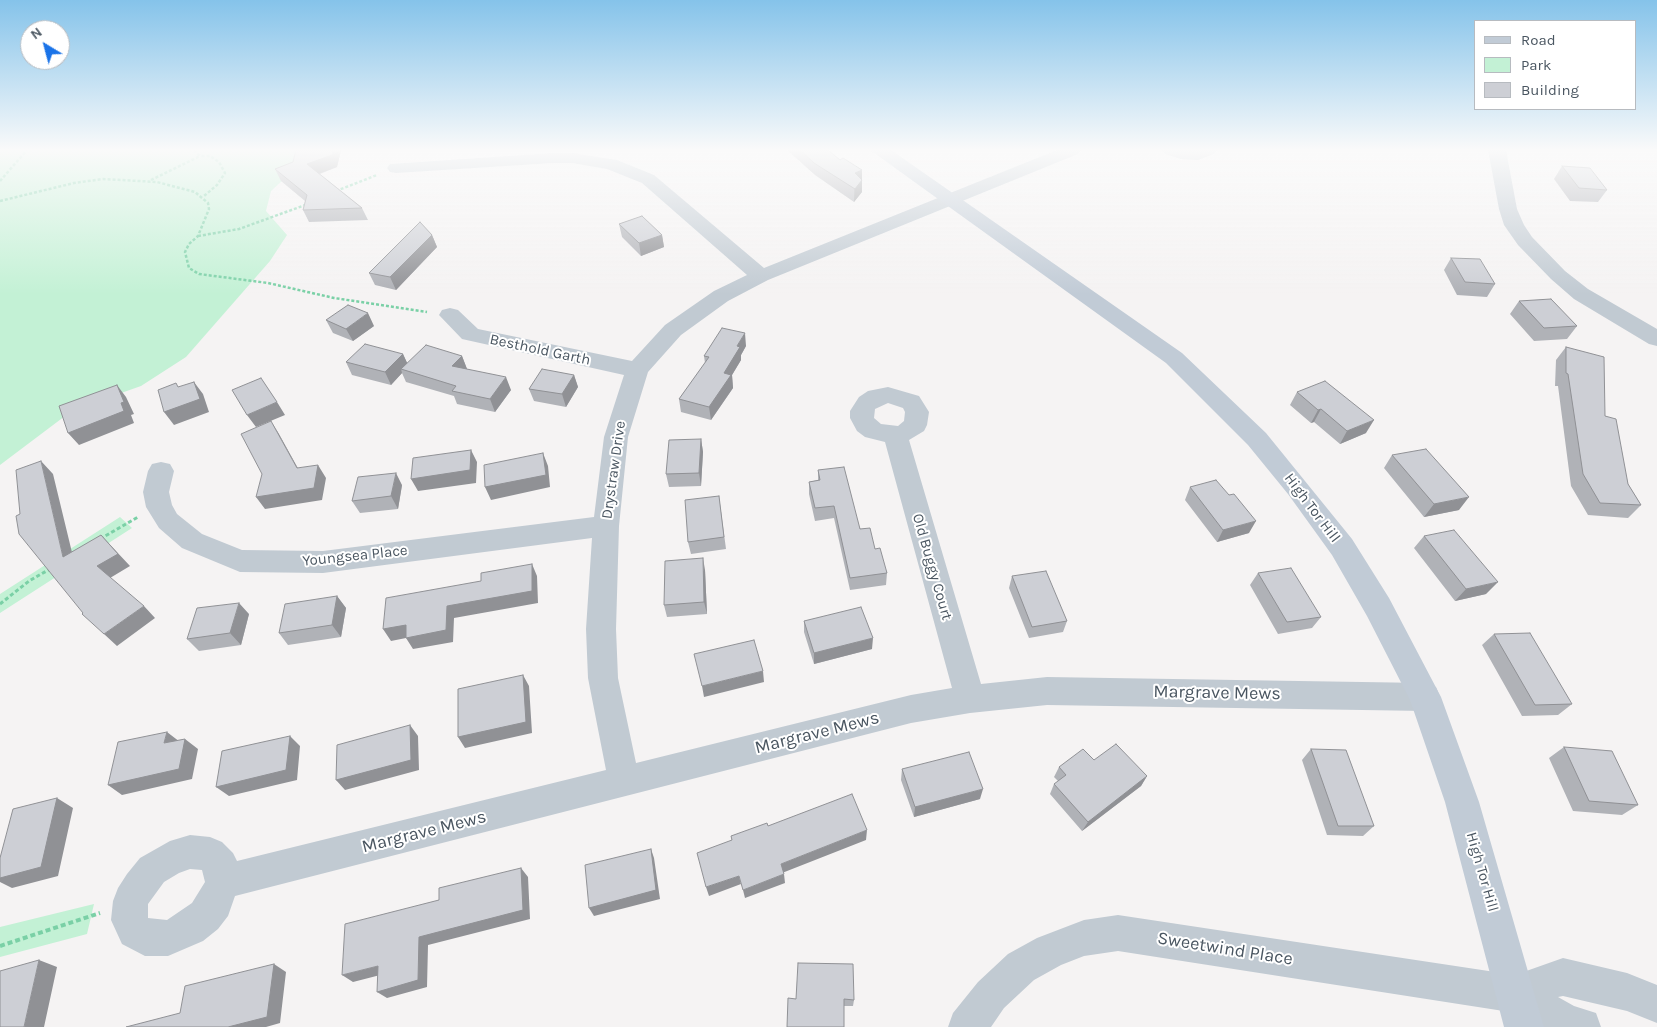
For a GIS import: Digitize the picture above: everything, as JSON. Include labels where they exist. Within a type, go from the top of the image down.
[{"type":"street","points":[[672,198],[761,276]]},
{"type":"street","points":[[1506,198],[1514,225],[1525,241],[1558,275],[1581,294],[1657,339]]},
{"type":"street","name":"Drystraw Drive","points":[[624,781],[603,678],[601,629],[606,526],[616,437],[637,370],[673,330],[721,296],[761,276],[949,199]]},
{"type":"street","name":"High Tor Hill","points":[[949,199],[1174,358],[1257,439],[1297,487],[1342,547],[1378,607],[1425,697],[1462,802],[1520,1010]]},
{"type":"street","name":"Besthold Garth","points":[[450,315],[470,334],[637,370]]},
{"type":"street","name":"Old Buggy Court","points":[[895,435],[970,699]]},
{"type":"street","points":[[159,507],[156,492],[161,471]]},
{"type":"street","name":"Youngsea Place","points":[[159,507],[168,521],[192,541],[212,551],[240,561],[278,564],[323,562],[606,526]]},
{"type":"street","name":"Margrave Mews","points":[[223,882],[911,709],[970,699],[1047,691],[1425,697]]},
{"type":"street","points":[[190,852],[210,854],[221,865],[223,882],[215,903],[205,916],[190,928],[168,938],[145,938],[135,931],[129,920],[131,901],[139,886],[152,870],[170,858],[190,852]]},
{"type":"street","name":"Sweetwind Place","points":[[968,1027],[991,995],[1021,967],[1050,951],[1084,938],[1118,933],[1520,1010]]},
{"type":"street","points":[[1520,1010],[1563,977],[1626,992],[1657,1004]]},
{"type":"street","points":[[1520,1010],[1582,1027]]},
{"type":"path","points":[[0,202],[16,198]]},
{"type":"path","points":[[205,198],[209,210],[198,236],[189,244],[185,252],[189,268],[199,274],[268,283],[334,298],[450,315]]},
{"type":"path","points":[[198,236],[239,229],[310,203]]},
{"type":"path","points":[[92,544],[125,523],[159,507]]},
{"type":"path","points":[[0,604],[29,581],[52,568]]},
{"type":"path","points":[[0,946],[131,901]]},
{"type":"green space","points":[[0,198],[269,198],[266,211],[287,235],[270,261],[186,357],[141,386],[73,410],[0,465]]},
{"type":"green space","points":[[120,517],[132,528],[0,613],[0,594]]},
{"type":"green space","points":[[94,904],[87,934],[0,957],[0,927]]},
{"type":"building","points":[[306,198],[349,198],[362,208],[303,210]]},
{"type":"building","points":[[642,216],[662,235],[639,243],[619,224]]},
{"type":"building","points":[[420,222],[432,235],[390,277],[369,273]]},
{"type":"building","points":[[1451,258],[1480,259],[1495,284],[1465,282]]},
{"type":"building","points":[[1551,299],[1577,326],[1544,328],[1519,301]]},
{"type":"building","points":[[348,305],[368,313],[346,329],[326,320]]},
{"type":"building","points":[[722,328],[745,333],[737,346],[740,347],[724,373],[731,375],[709,407],[679,399],[709,357],[704,356]]},
{"type":"building","points":[[365,344],[403,354],[385,372],[346,362]]},
{"type":"building","points":[[426,345],[462,356],[452,366],[506,377],[490,399],[452,391],[456,386],[401,369]]},
{"type":"building","points":[[1566,347],[1604,357],[1605,416],[1616,419],[1628,484],[1641,505],[1600,503],[1583,474],[1568,374],[1566,373]]},
{"type":"building","points":[[542,369],[574,375],[562,394],[529,389]]},
{"type":"building","points":[[261,378],[277,402],[247,415],[232,390]]},
{"type":"building","points":[[1325,381],[1374,420],[1347,431],[1297,392]]},
{"type":"building","points":[[194,382],[200,399],[164,412],[158,390],[176,383],[178,387]]},
{"type":"building","points":[[117,385],[124,402],[121,403],[124,411],[68,433],[59,406]]},
{"type":"building","points":[[271,421],[297,468],[318,465],[314,488],[256,497],[262,474],[241,434]]},
{"type":"building","points":[[701,439],[699,473],[666,474],[669,440]]},
{"type":"building","points":[[1426,449],[1469,497],[1434,504],[1392,455]]},
{"type":"building","points":[[471,450],[470,470],[411,479],[413,458]]},
{"type":"building","points":[[543,453],[546,475],[485,487],[484,465]]},
{"type":"building","points":[[41,461],[63,557],[101,535],[118,554],[97,566],[144,606],[104,634],[82,614],[19,534],[16,516],[20,514],[16,470]]},
{"type":"building","points":[[844,467],[860,529],[870,528],[875,549],[880,548],[887,573],[850,578],[834,506],[815,508],[809,482],[820,480],[818,470]]},
{"type":"building","points":[[396,473],[391,496],[352,501],[358,477]]},
{"type":"building","points":[[1216,480],[1229,495],[1234,494],[1256,521],[1223,530],[1190,487]]},
{"type":"building","points":[[719,496],[724,537],[688,542],[685,500]]},
{"type":"building","points":[[1454,530],[1498,582],[1466,589],[1424,536]]},
{"type":"building","points":[[703,558],[704,602],[664,605],[665,561]]},
{"type":"building","points":[[532,564],[532,591],[447,606],[446,630],[406,638],[406,625],[383,629],[386,598],[481,581],[481,573]]},
{"type":"building","points":[[1291,568],[1321,617],[1287,622],[1258,573]]},
{"type":"building","points":[[1046,571],[1067,621],[1032,627],[1012,576]]},
{"type":"building","points":[[337,596],[332,625],[279,633],[285,604]]},
{"type":"building","points":[[239,603],[230,633],[187,639],[197,608]]},
{"type":"building","points":[[861,607],[873,638],[814,653],[804,621]]},
{"type":"building","points":[[1530,633],[1572,704],[1535,705],[1494,634]]},
{"type":"building","points":[[754,640],[763,671],[702,686],[694,654]]},
{"type":"building","points":[[523,675],[526,722],[458,737],[458,689]]},
{"type":"building","points":[[410,725],[411,760],[336,780],[337,745]]},
{"type":"building","points":[[167,732],[164,743],[185,739],[179,769],[108,785],[118,742]]},
{"type":"building","points":[[290,736],[286,770],[216,787],[222,751]]},
{"type":"building","points":[[1116,744],[1147,776],[1088,822],[1054,784],[1066,775],[1059,767],[1083,749],[1094,760]]},
{"type":"building","points":[[1564,747],[1612,751],[1638,805],[1589,801]]},
{"type":"building","points":[[1311,749],[1346,750],[1374,826],[1338,826]]},
{"type":"building","points":[[969,752],[983,789],[915,807],[902,769]]},
{"type":"building","points":[[852,794],[867,830],[781,864],[784,874],[743,890],[739,876],[706,887],[697,853],[732,840],[731,836],[767,823],[768,826]]},
{"type":"building","points":[[57,798],[41,867],[0,878],[0,858],[13,809]]},
{"type":"building","points":[[651,849],[656,890],[589,908],[585,865]]},
{"type":"building","points":[[521,868],[523,910],[419,937],[418,980],[377,992],[378,966],[342,975],[345,924],[439,900],[439,888]]},
{"type":"building","points":[[39,960],[24,1027],[0,1027],[0,971]]},
{"type":"building","points":[[798,963],[853,964],[854,1000],[844,999],[844,1027],[787,1027],[788,998],[796,999]]},
{"type":"building","points":[[274,964],[267,1017],[228,1027],[126,1027],[180,1013],[185,986]]}]
